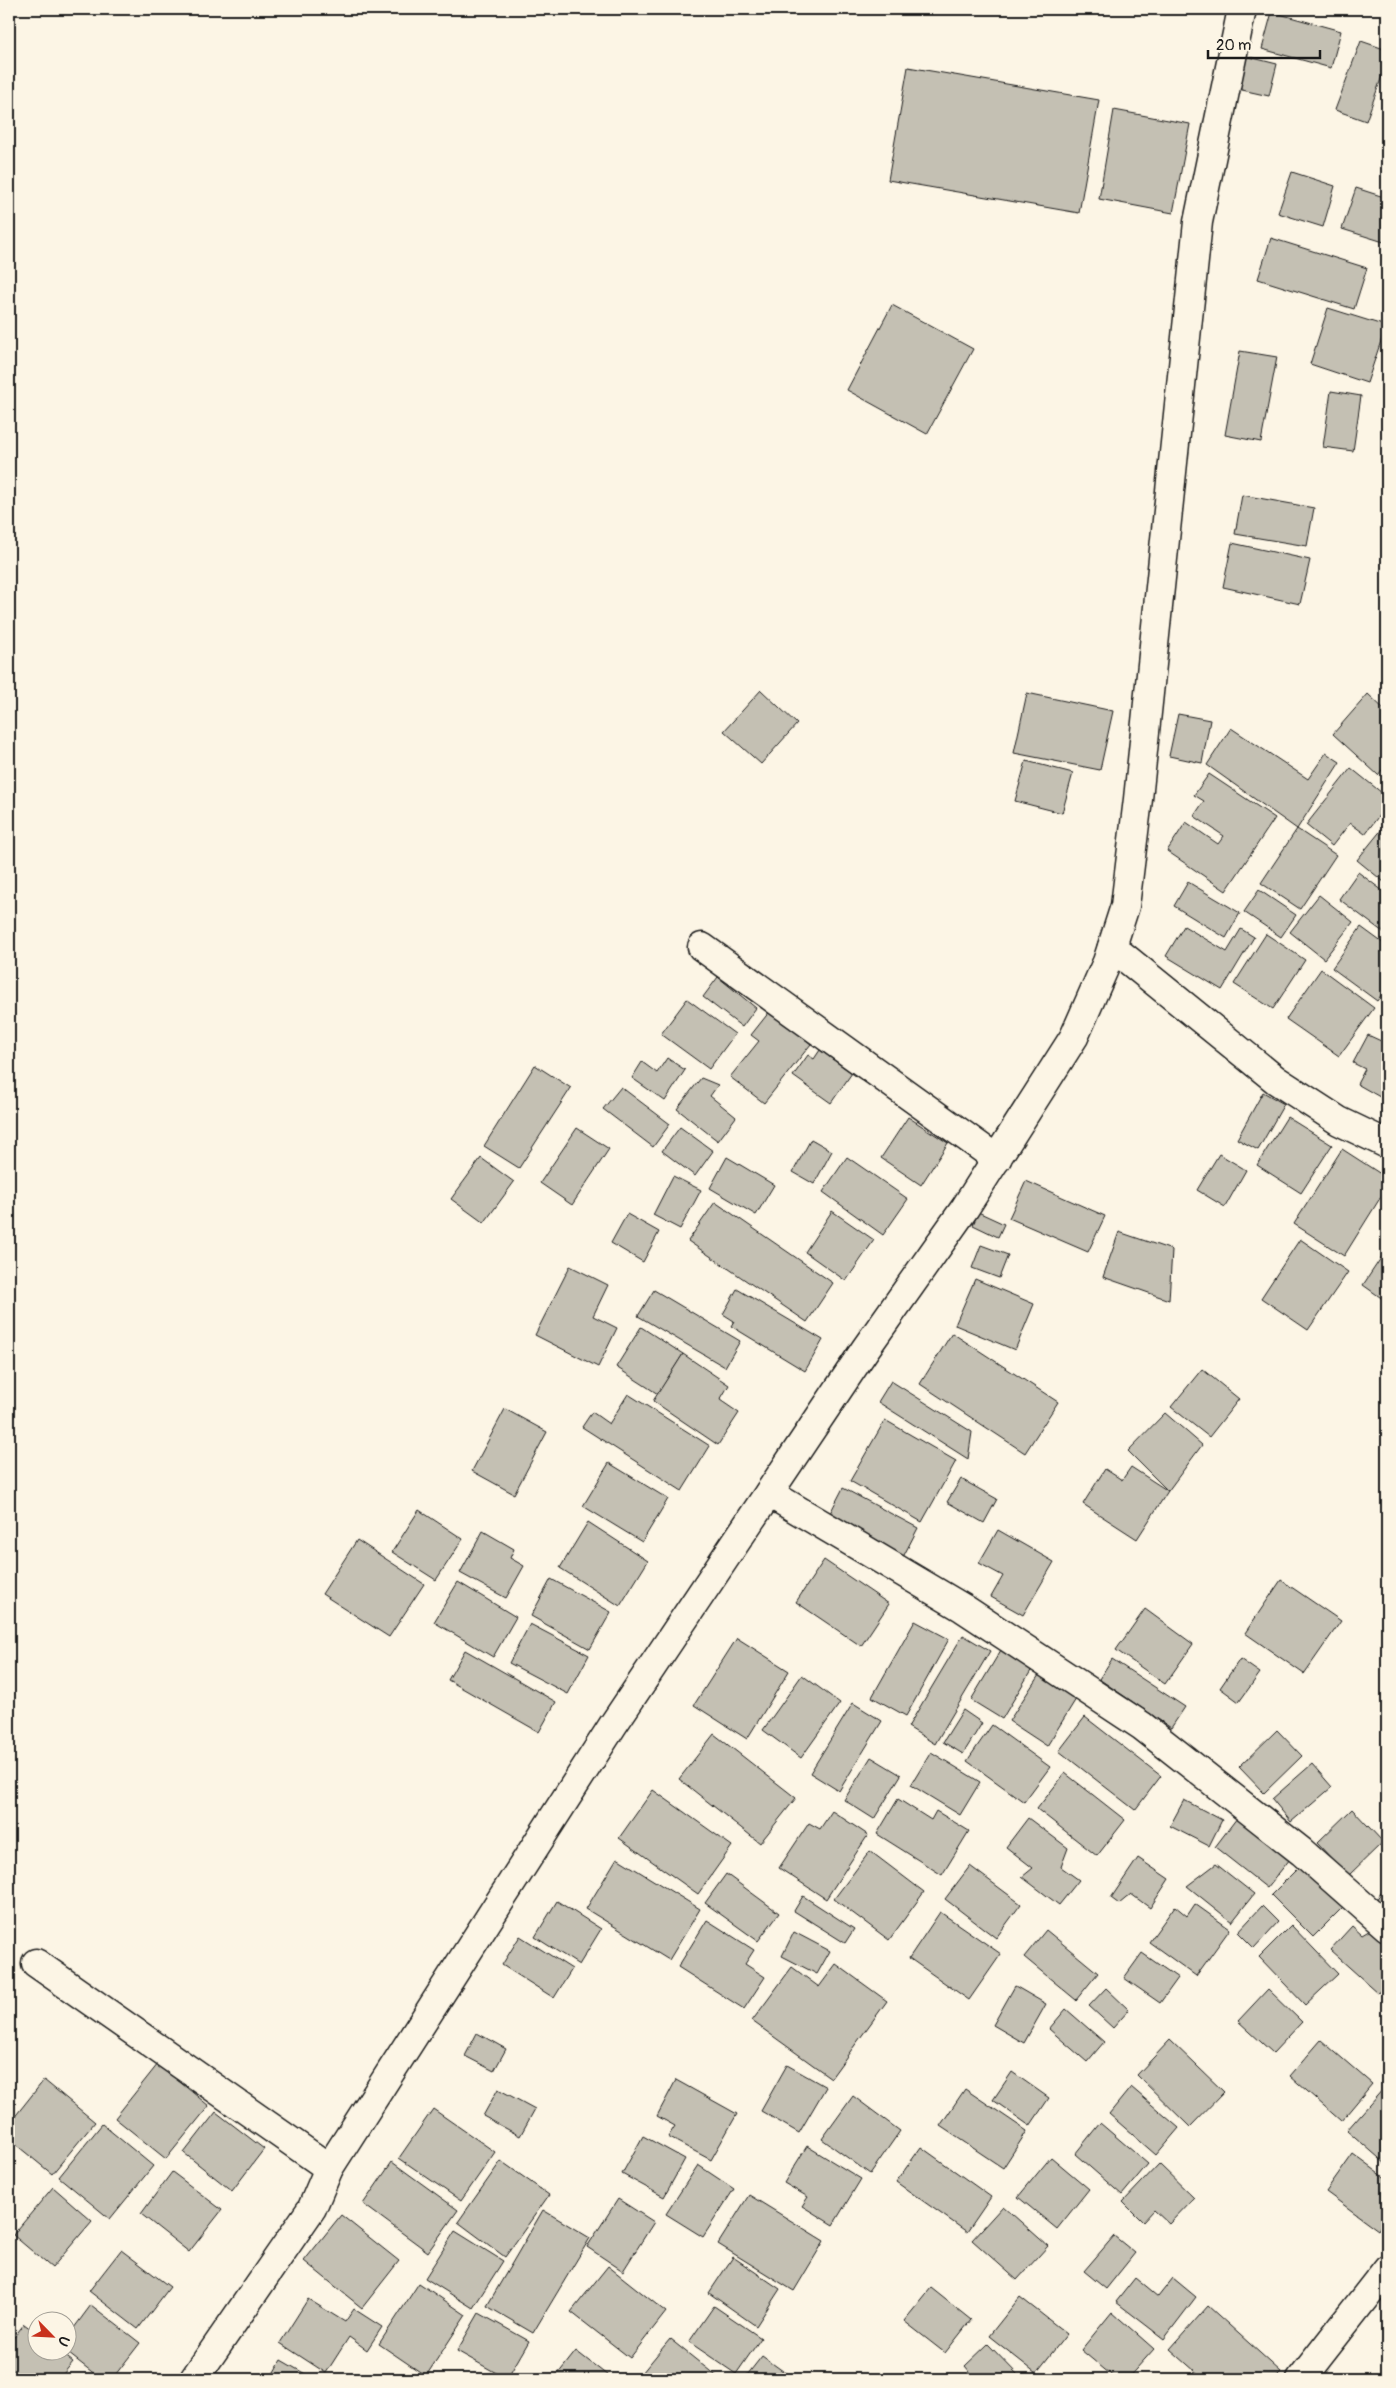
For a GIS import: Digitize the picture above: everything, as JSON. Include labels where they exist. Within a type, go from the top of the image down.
[{"type":"street","points":[[194,2379],[312,2208],[329,2168],[613,1725],[866,1348],[965,1208],[1074,1037],[1107,962],[1125,906],[1138,799],[1198,222],[1242,9]]},
{"type":"street","points":[[702,947],[997,1159]]},
{"type":"street","points":[[1112,947],[1276,1080],[1340,1121],[1387,1144]]},
{"type":"street","points":[[769,1493],[963,1608],[1142,1726],[1302,1852],[1387,1927]]},
{"type":"street","points":[[36,1963],[329,2168]]},
{"type":"street","points":[[1301,2379],[1387,2269]]},
{"type":"building","points":[[1272,12],[1341,31],[1331,68],[1262,49]]},
{"type":"building","points":[[1361,41],[1387,50],[1387,62],[1366,121],[1335,110]]},
{"type":"building","points":[[1241,55],[1277,64],[1269,96],[1233,88]]},
{"type":"building","points":[[908,67],[1099,100],[1079,213],[888,180]]},
{"type":"building","points":[[1114,110],[1190,124],[1173,213],[1099,199]]},
{"type":"building","points":[[1292,172],[1335,186],[1323,227],[1278,213]]},
{"type":"building","points":[[1356,188],[1387,198],[1387,243],[1342,229]]},
{"type":"building","points":[[1271,238],[1367,268],[1354,309],[1258,279]]},
{"type":"building","points":[[892,305],[973,349],[927,434],[847,390]]},
{"type":"building","points":[[1328,308],[1386,326],[1367,383],[1310,364]]},
{"type":"building","points":[[1240,351],[1277,357],[1261,442],[1225,435]]},
{"type":"building","points":[[1331,391],[1361,396],[1353,451],[1323,447]]},
{"type":"building","points":[[1242,495],[1314,508],[1307,546],[1235,534]]},
{"type":"building","points":[[1232,543],[1310,560],[1300,604],[1223,587]]},
{"type":"building","points":[[761,690],[797,724],[761,764],[724,731]]},
{"type":"building","points":[[1027,693],[1113,711],[1100,770],[1014,753]]},
{"type":"building","points":[[1368,694],[1387,712],[1387,764],[1378,775],[1333,734]]},
{"type":"building","points":[[1178,714],[1210,720],[1202,763],[1169,756]]},
{"type":"building","points":[[1231,728],[1308,779],[1326,753],[1340,762],[1297,829],[1207,765]]},
{"type":"building","points":[[1026,761],[1073,773],[1062,813],[1015,801]]},
{"type":"building","points":[[1351,768],[1387,797],[1387,805],[1365,834],[1350,823],[1332,846],[1306,825]]},
{"type":"building","points":[[1209,774],[1275,818],[1226,891],[1167,851],[1186,822],[1218,844],[1224,836],[1194,816],[1204,801],[1194,795]]},
{"type":"building","points":[[1387,823],[1387,877],[1384,882],[1357,860]]},
{"type":"building","points":[[1297,829],[1336,855],[1300,909],[1261,883]]},
{"type":"building","points":[[1358,872],[1387,894],[1387,935],[1339,899]]},
{"type":"building","points":[[1188,882],[1240,913],[1226,938],[1174,906]]},
{"type":"building","points":[[1259,890],[1296,915],[1281,937],[1244,912]]},
{"type":"building","points":[[1319,895],[1353,922],[1324,959],[1290,932]]},
{"type":"building","points":[[1184,926],[1227,952],[1241,929],[1254,937],[1222,990],[1166,956]]},
{"type":"building","points":[[1361,927],[1387,946],[1387,987],[1377,1001],[1332,968]]},
{"type":"building","points":[[1266,934],[1305,960],[1273,1009],[1234,984]]},
{"type":"building","points":[[1321,969],[1374,1008],[1339,1056],[1286,1019]]},
{"type":"building","points":[[718,977],[756,1008],[742,1027],[703,997]]},
{"type":"building","points":[[687,999],[735,1034],[709,1069],[661,1034]]},
{"type":"building","points":[[770,1011],[811,1044],[764,1103],[730,1077],[759,1041],[751,1035]]},
{"type":"building","points":[[1387,1030],[1387,1101],[1357,1084],[1365,1069],[1353,1063],[1368,1035],[1381,1041]]},
{"type":"building","points":[[820,1050],[852,1073],[831,1103],[793,1076],[808,1055],[814,1059]]},
{"type":"building","points":[[667,1058],[685,1070],[665,1101],[632,1078],[642,1062],[657,1073]]},
{"type":"building","points":[[535,1065],[571,1088],[519,1168],[484,1146]]},
{"type":"building","points":[[701,1078],[718,1085],[710,1096],[736,1117],[718,1141],[677,1109]]},
{"type":"building","points":[[621,1087],[670,1124],[653,1147],[603,1109]]},
{"type":"building","points":[[1263,1092],[1284,1104],[1258,1150],[1237,1139]]},
{"type":"building","points":[[908,1117],[948,1143],[921,1185],[881,1158]]},
{"type":"building","points":[[1287,1117],[1332,1145],[1301,1193],[1257,1165]]},
{"type":"building","points":[[680,1127],[713,1151],[695,1176],[662,1151]]},
{"type":"building","points":[[577,1128],[609,1149],[572,1205],[540,1183]]},
{"type":"building","points":[[811,1139],[832,1151],[814,1184],[793,1172]]},
{"type":"building","points":[[1342,1149],[1387,1178],[1387,1187],[1344,1256],[1294,1224]]},
{"type":"building","points":[[1219,1154],[1246,1170],[1225,1207],[1197,1190]]},
{"type":"building","points":[[727,1157],[774,1185],[756,1215],[710,1188]]},
{"type":"building","points":[[847,1157],[908,1199],[883,1235],[823,1192]]},
{"type":"building","points":[[481,1158],[514,1182],[484,1223],[451,1199]]},
{"type":"building","points":[[673,1176],[701,1190],[680,1229],[653,1215]]},
{"type":"building","points":[[1026,1181],[1105,1216],[1088,1252],[1009,1218]]},
{"type":"building","points":[[715,1202],[833,1283],[807,1322],[688,1241]]},
{"type":"building","points":[[832,1211],[874,1240],[846,1281],[805,1252]]},
{"type":"building","points":[[978,1212],[1004,1224],[998,1237],[973,1225]]},
{"type":"building","points":[[627,1214],[659,1232],[643,1262],[611,1243]]},
{"type":"building","points":[[1119,1232],[1172,1250],[1169,1300],[1103,1277]]},
{"type":"building","points":[[1300,1239],[1348,1272],[1308,1330],[1261,1298]]},
{"type":"building","points":[[981,1245],[1008,1255],[999,1278],[972,1268]]},
{"type":"building","points":[[1387,1249],[1387,1302],[1363,1285]]},
{"type":"building","points":[[570,1266],[608,1285],[593,1316],[617,1328],[598,1367],[535,1335]]},
{"type":"building","points":[[975,1279],[1034,1304],[1015,1350],[955,1325]]},
{"type":"building","points":[[737,1289],[823,1340],[805,1371],[731,1326],[734,1321],[723,1314]]},
{"type":"building","points":[[654,1290],[740,1341],[725,1367],[638,1316]]},
{"type":"building","points":[[641,1327],[683,1354],[658,1394],[616,1367]]},
{"type":"building","points":[[952,1333],[1058,1402],[1025,1453],[920,1384]]},
{"type":"building","points":[[683,1354],[729,1385],[720,1400],[739,1413],[718,1445],[653,1401]]},
{"type":"building","points":[[1202,1369],[1239,1399],[1209,1437],[1171,1407]]},
{"type":"building","points":[[891,1381],[972,1432],[968,1459],[878,1402]]},
{"type":"building","points":[[628,1394],[710,1446],[682,1491],[582,1427],[592,1412],[609,1424]]},
{"type":"building","points":[[505,1409],[547,1432],[514,1494],[472,1471]]},
{"type":"building","points":[[1165,1413],[1202,1445],[1168,1491],[1128,1451]]},
{"type":"building","points":[[885,1420],[956,1461],[922,1522],[850,1481]]},
{"type":"building","points":[[609,1463],[668,1499],[642,1542],[583,1506]]},
{"type":"building","points":[[1131,1467],[1168,1491],[1137,1539],[1083,1504],[1105,1469],[1122,1480]]},
{"type":"building","points":[[961,1479],[997,1499],[984,1523],[947,1502]]},
{"type":"building","points":[[843,1488],[918,1528],[903,1557],[828,1517]]},
{"type":"building","points":[[419,1510],[463,1539],[436,1580],[392,1552]]},
{"type":"building","points":[[588,1522],[648,1561],[620,1606],[560,1568]]},
{"type":"building","points":[[998,1530],[1054,1562],[1023,1615],[991,1597],[1003,1576],[979,1563]]},
{"type":"building","points":[[483,1531],[514,1549],[510,1558],[524,1566],[506,1598],[460,1573]]},
{"type":"building","points":[[357,1540],[424,1584],[389,1637],[322,1594]]},
{"type":"building","points":[[824,1560],[889,1604],[861,1646],[796,1602]]},
{"type":"building","points":[[551,1579],[611,1612],[590,1649],[531,1616]]},
{"type":"building","points":[[1281,1580],[1341,1621],[1304,1674],[1245,1633]]},
{"type":"building","points":[[458,1582],[516,1617],[493,1657],[434,1622]]},
{"type":"building","points":[[1145,1609],[1193,1644],[1165,1684],[1116,1650]]},
{"type":"building","points":[[915,1621],[949,1639],[906,1716],[872,1697]]},
{"type":"building","points":[[530,1624],[589,1655],[568,1694],[509,1663]]},
{"type":"building","points":[[963,1635],[990,1651],[935,1744],[908,1727]]},
{"type":"building","points":[[737,1638],[789,1671],[747,1739],[694,1705]]},
{"type":"building","points":[[465,1650],[556,1702],[539,1732],[448,1680]]},
{"type":"building","points":[[1001,1650],[1032,1669],[1002,1719],[971,1700]]},
{"type":"building","points":[[1112,1659],[1185,1707],[1171,1728],[1099,1679]]},
{"type":"building","points":[[1240,1659],[1260,1673],[1239,1702],[1220,1688]]},
{"type":"building","points":[[802,1675],[840,1703],[801,1758],[763,1730]]},
{"type":"building","points":[[1039,1675],[1076,1699],[1047,1746],[1009,1721]]},
{"type":"building","points":[[853,1703],[882,1721],[839,1791],[810,1773]]},
{"type":"building","points":[[963,1710],[982,1723],[963,1754],[943,1742]]},
{"type":"building","points":[[1085,1717],[1161,1776],[1135,1810],[1059,1751]]},
{"type":"building","points":[[992,1725],[1050,1767],[1024,1802],[967,1761]]},
{"type":"building","points":[[1277,1730],[1302,1756],[1264,1793],[1239,1767]]},
{"type":"building","points":[[714,1734],[796,1798],[760,1843],[679,1779]]},
{"type":"building","points":[[931,1752],[980,1782],[960,1815],[911,1785]]},
{"type":"building","points":[[871,1757],[901,1775],[874,1819],[844,1800]]},
{"type":"building","points":[[1312,1764],[1332,1787],[1291,1822],[1272,1799]]},
{"type":"building","points":[[1065,1773],[1125,1820],[1097,1856],[1037,1809]]},
{"type":"building","points":[[653,1790],[732,1846],[698,1894],[619,1838]]},
{"type":"building","points":[[898,1799],[931,1820],[936,1811],[969,1831],[942,1875],[877,1834]]},
{"type":"building","points":[[1184,1800],[1222,1820],[1209,1846],[1170,1826]]},
{"type":"building","points":[[1352,1809],[1383,1842],[1348,1876],[1317,1843]]},
{"type":"building","points":[[832,1811],[868,1835],[826,1899],[779,1868],[809,1823],[820,1829]]},
{"type":"building","points":[[1028,1818],[1068,1848],[1061,1867],[1079,1880],[1059,1905],[1022,1877],[1033,1868],[1006,1847]]},
{"type":"building","points":[[1237,1818],[1290,1859],[1267,1888],[1215,1847]]},
{"type":"building","points":[[870,1851],[924,1892],[889,1940],[834,1899]]},
{"type":"building","points":[[617,1858],[700,1909],[669,1960],[586,1909]]},
{"type":"building","points":[[1138,1858],[1169,1879],[1150,1908],[1131,1894],[1119,1904],[1111,1898]]},
{"type":"building","points":[[1303,1863],[1345,1905],[1313,1937],[1271,1895]]},
{"type":"building","points":[[1216,1864],[1254,1894],[1232,1922],[1187,1886]]},
{"type":"building","points":[[970,1866],[1021,1904],[996,1938],[945,1899]]},
{"type":"building","points":[[726,1874],[779,1913],[758,1941],[705,1903]]},
{"type":"building","points":[[1387,1885],[1387,1915],[1373,1904]]},
{"type":"building","points":[[803,1896],[854,1929],[845,1943],[794,1911]]},
{"type":"building","points":[[557,1901],[601,1929],[579,1965],[535,1937]]},
{"type":"building","points":[[1195,1904],[1230,1929],[1196,1976],[1149,1942],[1175,1906],[1187,1916]]},
{"type":"building","points":[[1262,1906],[1278,1922],[1254,1948],[1238,1932]]},
{"type":"building","points":[[940,1912],[1001,1954],[969,2000],[909,1958]]},
{"type":"building","points":[[707,1920],[754,1950],[745,1964],[765,1977],[744,2009],[678,1967]]},
{"type":"building","points":[[1291,1925],[1338,1974],[1305,2005],[1259,1957]]},
{"type":"building","points":[[1352,1926],[1362,1935],[1372,1929],[1387,1943],[1387,1982],[1378,1993],[1330,1950]]},
{"type":"building","points":[[1046,1930],[1098,1973],[1076,2000],[1024,1957]]},
{"type":"building","points":[[794,1932],[830,1951],[817,1974],[782,1956]]},
{"type":"building","points":[[520,1936],[572,1969],[554,1998],[502,1965]]},
{"type":"building","points":[[1142,1953],[1178,1978],[1160,2003],[1124,1978]]},
{"type":"building","points":[[836,1964],[887,2001],[831,2078],[752,2021],[792,1967],[819,1987]]},
{"type":"building","points":[[1015,1986],[1046,2004],[1024,2043],[993,2025]]},
{"type":"building","points":[[1106,1988],[1129,2010],[1113,2028],[1089,2006]]},
{"type":"building","points":[[1268,1989],[1302,2022],[1273,2053],[1238,2021]]},
{"type":"building","points":[[1066,2009],[1104,2042],[1087,2062],[1049,2029]]},
{"type":"building","points":[[477,2033],[506,2049],[494,2071],[465,2056]]},
{"type":"building","points":[[1170,2040],[1224,2092],[1190,2127],[1137,2075]]},
{"type":"building","points":[[1321,2040],[1372,2084],[1341,2121],[1290,2076]]},
{"type":"building","points":[[158,2064],[209,2106],[166,2159],[115,2118]]},
{"type":"building","points":[[787,2065],[826,2087],[799,2133],[761,2111]]},
{"type":"building","points":[[1012,2072],[1049,2098],[1030,2126],[993,2100]]},
{"type":"building","points":[[44,2080],[95,2122],[52,2174],[9,2139],[9,2124]]},
{"type":"building","points":[[676,2080],[737,2114],[711,2160],[668,2137],[675,2126],[657,2116]]},
{"type":"building","points":[[1131,2087],[1179,2128],[1156,2155],[1109,2114]]},
{"type":"building","points":[[1384,2088],[1387,2091],[1387,2165],[1347,2130]]},
{"type":"building","points":[[498,2089],[535,2109],[520,2136],[483,2116]]},
{"type":"building","points":[[965,2089],[1027,2131],[1003,2168],[940,2126]]},
{"type":"building","points":[[853,2096],[900,2131],[870,2174],[822,2139]]},
{"type":"building","points":[[433,2109],[495,2152],[461,2201],[399,2158]]},
{"type":"building","points":[[216,2112],[264,2149],[232,2191],[184,2153]]},
{"type":"building","points":[[1100,2123],[1148,2164],[1122,2195],[1075,2154]]},
{"type":"building","points":[[102,2124],[153,2166],[110,2219],[59,2177]]},
{"type":"building","points":[[643,2136],[685,2159],[664,2197],[622,2174]]},
{"type":"building","points":[[807,2146],[861,2179],[833,2225],[802,2206],[808,2197],[784,2183]]},
{"type":"building","points":[[921,2147],[991,2197],[967,2232],[896,2182]]},
{"type":"building","points":[[1353,2154],[1387,2179],[1387,2216],[1378,2230],[1326,2192]]},
{"type":"building","points":[[1051,2157],[1089,2189],[1057,2229],[1018,2197]]},
{"type":"building","points":[[501,2161],[549,2195],[505,2257],[458,2222]]},
{"type":"building","points":[[392,2162],[458,2210],[428,2252],[363,2204]]},
{"type":"building","points":[[1159,2164],[1194,2198],[1169,2224],[1154,2210],[1143,2222],[1123,2202]]},
{"type":"building","points":[[698,2165],[734,2189],[703,2237],[666,2214]]},
{"type":"building","points":[[172,2172],[222,2210],[189,2252],[141,2214]]},
{"type":"building","points":[[53,2187],[92,2221],[52,2268],[13,2235]]},
{"type":"building","points":[[749,2195],[824,2241],[794,2291],[718,2244]]},
{"type":"building","points":[[618,2199],[654,2222],[623,2271],[587,2247]]},
{"type":"building","points":[[1003,2206],[1048,2246],[1017,2280],[972,2240]]},
{"type":"building","points":[[543,2210],[590,2238],[533,2333],[487,2306]]},
{"type":"building","points":[[341,2215],[399,2261],[362,2308],[304,2261]]},
{"type":"building","points":[[455,2231],[503,2261],[473,2308],[425,2278]]},
{"type":"building","points":[[1114,2236],[1135,2253],[1106,2289],[1084,2271]]},
{"type":"building","points":[[121,2250],[170,2287],[138,2329],[89,2291]]},
{"type":"building","points":[[733,2257],[780,2289],[756,2326],[709,2293]]},
{"type":"building","points":[[608,2266],[666,2312],[630,2358],[571,2312]]},
{"type":"building","points":[[1135,2278],[1158,2297],[1173,2278],[1196,2297],[1164,2339],[1116,2302]]},
{"type":"building","points":[[419,2283],[466,2315],[426,2376],[379,2344]]},
{"type":"building","points":[[931,2288],[971,2320],[945,2353],[904,2321]]},
{"type":"building","points":[[1020,2297],[1067,2334],[1036,2373],[989,2336]]},
{"type":"building","points":[[308,2299],[345,2322],[354,2309],[382,2327],[367,2350],[349,2337],[326,2373],[280,2343]]},
{"type":"building","points":[[91,2305],[140,2343],[112,2379],[101,2379],[77,2360],[78,2323]]},
{"type":"building","points":[[714,2306],[761,2338],[736,2374],[689,2342]]},
{"type":"building","points":[[1208,2306],[1281,2372],[1274,2379],[1204,2379],[1170,2349]]},
{"type":"building","points":[[1112,2312],[1154,2349],[1127,2379],[1116,2379],[1081,2350]]},
{"type":"building","points":[[479,2313],[529,2341],[507,2379],[457,2351]]},
{"type":"building","points":[[24,2324],[28,2327],[28,2360],[70,2360],[73,2362],[59,2379],[9,2378],[9,2344]]},
{"type":"building","points":[[670,2339],[720,2379],[637,2379]]},
{"type":"building","points":[[988,2344],[1019,2376],[1016,2379],[976,2379],[965,2366]]},
{"type":"building","points":[[576,2351],[612,2379],[554,2379]]},
{"type":"building","points":[[762,2356],[794,2379],[744,2379]]},
{"type":"building","points":[[281,2360],[314,2379],[270,2379]]}]
